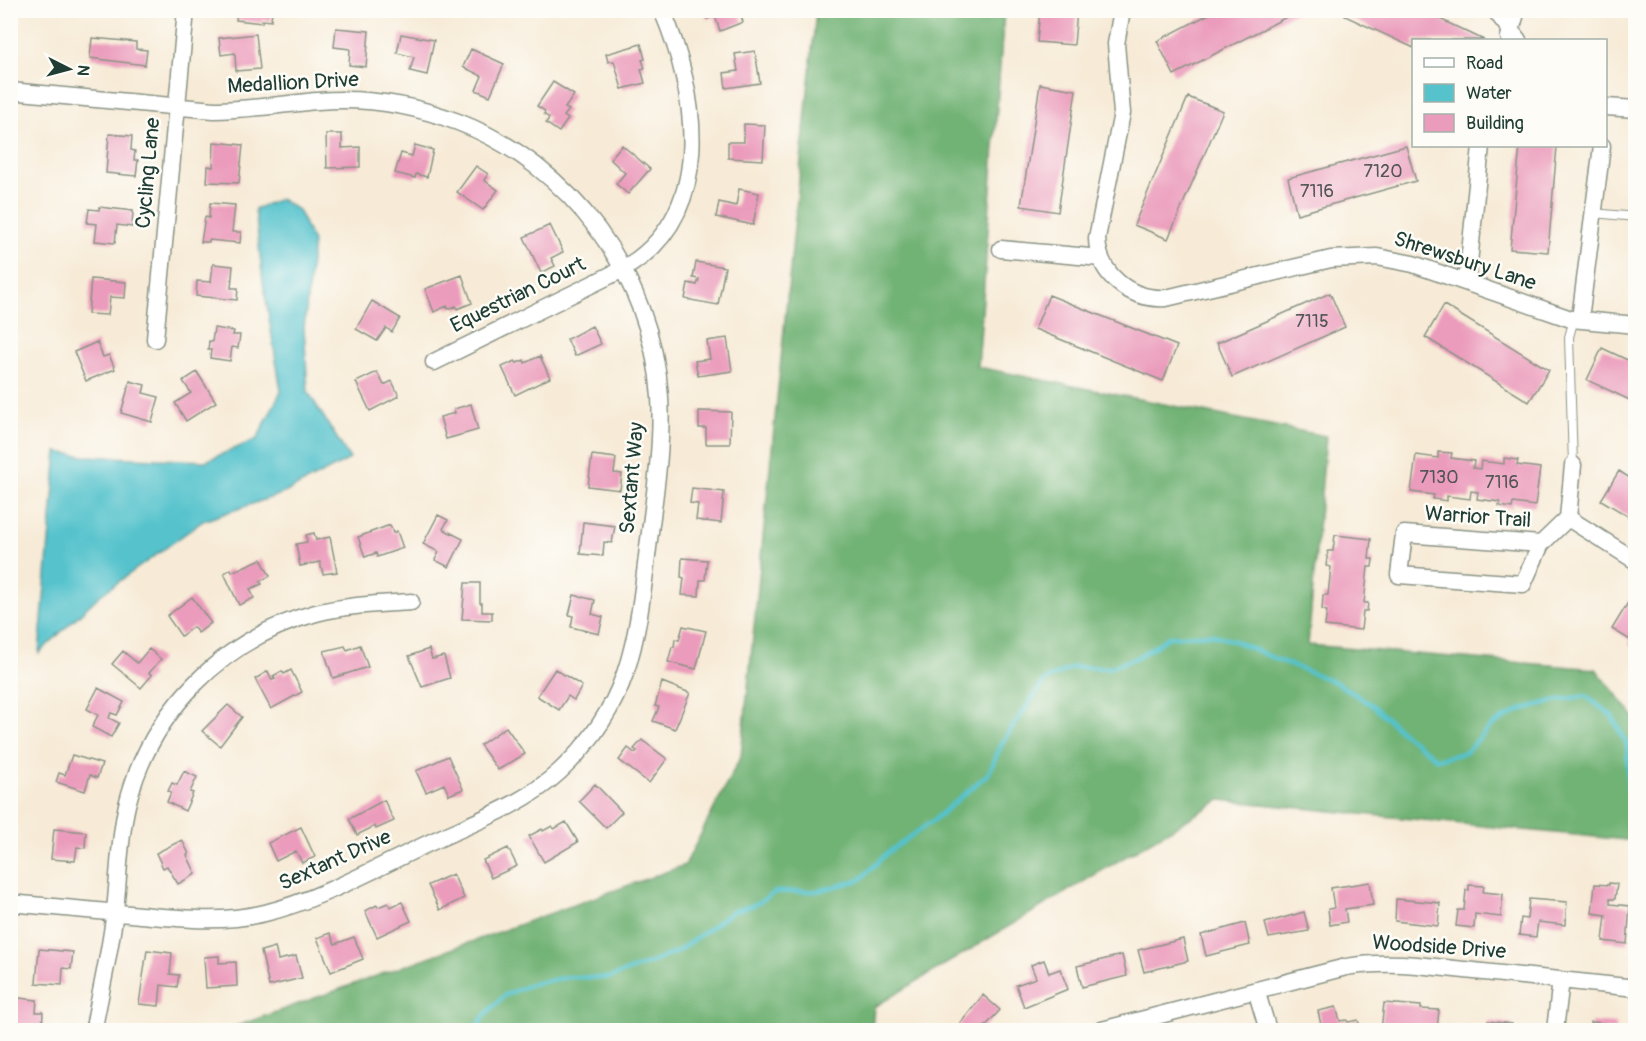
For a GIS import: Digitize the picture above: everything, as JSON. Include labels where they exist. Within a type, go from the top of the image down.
[{"type":"street","name":"Cycling Lane","points":[[155,339],[186,10]]},
{"type":"street","name":"Equestrian Court","points":[[434,362],[623,269],[641,257],[666,232],[682,201],[689,174],[692,138],[688,95],[679,53],[662,10]]},
{"type":"street","points":[[1001,249],[1101,258],[1097,238],[1122,113],[1116,44],[1122,10]]},
{"type":"street","points":[[1495,10],[1512,37]]},
{"type":"street","points":[[1512,37],[1517,10]]},
{"type":"street","name":"Medallion Drive","points":[[10,91],[229,110],[317,101],[352,100],[394,104],[456,121],[502,142],[569,194],[597,227],[623,269]]},
{"type":"street","points":[[1607,111],[1635,110]]},
{"type":"street","points":[[1467,282],[1481,147]]},
{"type":"street","points":[[1577,319],[1602,147]]},
{"type":"street","name":"Shrewsbury Lane","points":[[1101,258],[1111,276],[1121,285],[1147,297],[1166,298],[1331,259],[1362,256],[1407,262],[1577,319],[1635,325]]},
{"type":"street","name":"Sextant Way","points":[[618,693],[628,669],[639,618],[660,447],[660,402],[650,333],[634,290],[623,269]]},
{"type":"street","points":[[1573,461],[1568,518],[1635,561]]},
{"type":"street","name":"Warrior Trail","points":[[1541,544],[1404,534],[1399,574],[1523,584],[1541,544],[1568,518]]},
{"type":"street","points":[[95,1022],[115,913],[124,820],[133,785],[143,759],[156,734],[176,705],[215,664],[238,647],[269,630],[315,613],[344,607],[411,602]]},
{"type":"street","name":"Sextant Drive","points":[[10,903],[192,920],[230,919],[266,913],[313,897],[511,806],[542,786],[559,772],[589,740],[618,693]]},
{"type":"street","name":"Woodside Drive","points":[[1102,1030],[1346,967],[1382,963],[1635,988]]},
{"type":"street","points":[[1555,1030],[1561,980]]},
{"type":"street","points":[[1256,990],[1268,1030]]},
{"type":"lane","points":[[1593,213],[1635,217]]},
{"type":"lane","points":[[1573,461],[1569,338],[1577,319]]},
{"type":"green space","points":[[816,11],[1004,11],[978,367],[1326,436],[1308,645],[1596,669],[1635,718],[1635,841],[1220,800],[874,1007],[872,1030],[226,1030],[685,865],[741,756]]},
{"type":"water","points":[[280,199],[298,210],[313,242],[304,328],[308,392],[350,459],[284,493],[203,521],[99,596],[39,653],[57,452],[84,456],[206,461],[257,439],[281,391],[263,282],[255,209]]},
{"type":"building","points":[[237,10],[272,10],[271,21],[262,20],[262,23],[236,20]]},
{"type":"building","points":[[704,10],[739,10],[743,22],[720,31],[715,16],[707,19]]},
{"type":"building","points":[[1040,10],[1077,10],[1074,45],[1037,42]]},
{"type":"building","points":[[1217,10],[1300,10],[1174,75],[1157,41]]},
{"type":"building","points":[[1348,10],[1421,10],[1482,39],[1412,39],[1412,47],[1345,16]]},
{"type":"building","points":[[336,28],[369,31],[366,67],[349,65],[350,49],[334,47]]},
{"type":"building","points":[[256,34],[260,69],[236,71],[235,53],[221,55],[219,38]]},
{"type":"building","points":[[401,34],[434,40],[427,75],[410,71],[414,57],[397,53]]},
{"type":"building","points":[[92,38],[136,42],[136,49],[147,50],[145,65],[90,58]]},
{"type":"building","points":[[641,44],[645,68],[641,69],[645,83],[622,89],[614,61],[608,62],[606,54]]},
{"type":"building","points":[[471,49],[504,64],[490,96],[476,90],[482,76],[463,67]]},
{"type":"building","points":[[755,51],[760,83],[726,88],[724,73],[738,71],[735,54]]},
{"type":"building","points":[[553,82],[574,95],[565,108],[569,110],[564,116],[568,119],[559,132],[546,123],[549,118],[544,114],[545,111],[537,106]]},
{"type":"building","points":[[1040,84],[1076,90],[1058,212],[1021,206]]},
{"type":"building","points":[[1188,97],[1223,111],[1168,239],[1134,225]]},
{"type":"building","points":[[744,124],[765,125],[763,160],[728,158],[728,142],[744,142]]},
{"type":"building","points":[[109,134],[132,136],[131,150],[135,151],[134,160],[138,160],[136,176],[106,173]]},
{"type":"building","points":[[326,134],[342,134],[342,148],[360,147],[360,167],[327,168]]},
{"type":"building","points":[[214,142],[243,145],[239,183],[207,182],[208,166],[213,167]]},
{"type":"building","points":[[415,145],[433,150],[427,177],[416,174],[415,178],[395,173],[401,153],[412,156]]},
{"type":"building","points":[[622,145],[650,169],[628,194],[616,184],[625,173],[610,159]]},
{"type":"building","points":[[1406,146],[1416,181],[1297,214],[1288,178]]},
{"type":"building","points":[[1520,147],[1557,147],[1548,252],[1510,249]]},
{"type":"building","points":[[476,166],[488,174],[484,180],[498,190],[483,210],[457,192]]},
{"type":"building","points":[[739,189],[759,193],[753,225],[716,217],[719,202],[736,206]]},
{"type":"building","points":[[210,203],[235,205],[232,232],[241,232],[240,243],[209,240],[209,242],[201,242],[205,217],[209,218]]},
{"type":"building","points":[[99,207],[133,211],[132,227],[117,225],[115,243],[95,241],[97,224],[87,223],[89,209],[99,210]]},
{"type":"building","points":[[550,225],[563,252],[551,258],[555,266],[541,273],[524,237]]},
{"type":"building","points":[[696,262],[725,267],[718,305],[685,299],[688,283],[697,285],[699,279],[693,278]]},
{"type":"building","points":[[213,264],[233,266],[231,288],[238,288],[237,300],[196,296],[197,281],[211,282]]},
{"type":"building","points":[[462,275],[472,303],[457,309],[456,306],[448,309],[447,306],[434,312],[425,289]]},
{"type":"building","points":[[91,279],[126,282],[125,298],[110,297],[108,315],[88,314]]},
{"type":"building","points":[[1330,293],[1345,327],[1232,377],[1217,343]]},
{"type":"building","points":[[1049,295],[1177,346],[1163,381],[1035,329]]},
{"type":"building","points":[[372,301],[400,318],[392,332],[386,328],[377,341],[356,329]]},
{"type":"building","points":[[1444,305],[1549,370],[1529,402],[1425,337]]},
{"type":"building","points":[[592,326],[601,344],[575,356],[567,339]]},
{"type":"building","points":[[214,328],[234,331],[233,335],[240,335],[238,348],[232,347],[230,361],[210,358],[209,341],[212,342]]},
{"type":"building","points":[[727,338],[732,371],[698,376],[695,361],[710,359],[707,341]]},
{"type":"building","points":[[97,342],[103,357],[109,355],[115,369],[86,381],[74,352]]},
{"type":"building","points":[[1602,348],[1636,364],[1636,403],[1587,380]]},
{"type":"building","points":[[540,356],[550,378],[515,395],[502,367],[515,361],[517,363],[524,360],[525,363]]},
{"type":"building","points":[[197,372],[216,402],[186,421],[175,403],[191,393],[183,381]]},
{"type":"building","points":[[377,372],[384,385],[392,381],[399,396],[370,411],[356,382]]},
{"type":"building","points":[[130,381],[145,385],[143,393],[159,397],[152,422],[121,413]]},
{"type":"building","points":[[471,404],[478,430],[446,439],[440,417],[455,413],[454,409]]},
{"type":"building","points":[[699,411],[731,412],[730,444],[706,444],[706,428],[699,428]]},
{"type":"building","points":[[1438,452],[1452,453],[1451,458],[1474,461],[1473,468],[1480,469],[1481,461],[1504,464],[1504,458],[1518,460],[1517,465],[1540,468],[1535,506],[1513,503],[1512,508],[1499,506],[1500,502],[1477,499],[1478,492],[1471,491],[1470,499],[1447,496],[1447,501],[1433,499],[1434,495],[1411,492],[1416,455],[1438,458]]},
{"type":"building","points":[[592,455],[616,458],[614,473],[622,474],[620,490],[588,486]]},
{"type":"building","points":[[1619,471],[1636,482],[1636,521],[1601,500]]},
{"type":"building","points":[[692,488],[724,492],[721,523],[696,520],[698,504],[690,503]]},
{"type":"building","points":[[438,515],[448,520],[443,529],[463,539],[449,567],[435,560],[439,552],[423,544]]},
{"type":"building","points":[[583,522],[615,526],[612,543],[604,542],[603,556],[580,554]]},
{"type":"building","points":[[390,525],[393,533],[397,531],[403,548],[377,557],[376,553],[365,557],[358,537]]},
{"type":"building","points":[[314,533],[316,540],[330,537],[337,572],[323,574],[320,562],[300,566],[296,544],[307,542],[306,535]]},
{"type":"building","points":[[1335,535],[1371,539],[1369,559],[1373,559],[1372,567],[1368,567],[1364,603],[1368,603],[1367,611],[1363,611],[1361,630],[1325,626],[1327,611],[1322,610],[1323,595],[1328,595],[1331,567],[1326,566],[1328,551],[1333,551]]},
{"type":"building","points":[[682,558],[707,560],[705,580],[700,580],[699,596],[682,595],[684,578],[681,577]]},
{"type":"building","points":[[261,559],[270,576],[260,581],[262,584],[250,589],[254,598],[239,605],[224,573],[231,569],[232,572]]},
{"type":"building","points":[[465,583],[480,583],[482,612],[492,612],[492,620],[462,619]]},
{"type":"building","points":[[574,595],[595,600],[592,614],[603,617],[599,634],[571,627],[573,616],[569,615]]},
{"type":"building","points":[[1632,596],[1636,598],[1636,649],[1629,645],[1632,641],[1612,629]]},
{"type":"building","points":[[192,597],[211,623],[198,633],[193,627],[181,636],[167,616]]},
{"type":"building","points":[[683,626],[706,631],[696,669],[668,662],[675,639],[679,640]]},
{"type":"building","points":[[360,645],[368,667],[333,678],[324,651],[345,646],[347,650]]},
{"type":"building","points":[[149,649],[161,659],[149,673],[152,675],[141,688],[112,664],[123,651],[137,663]]},
{"type":"building","points":[[429,649],[432,659],[444,656],[450,678],[422,687],[409,656]]},
{"type":"building","points":[[555,669],[582,686],[574,700],[568,696],[559,710],[537,696]]},
{"type":"building","points":[[291,670],[302,692],[271,709],[255,679],[268,671],[272,680],[275,679],[273,676],[282,671],[284,674]]},
{"type":"building","points":[[662,682],[690,693],[675,729],[653,721],[659,707],[655,706]]},
{"type":"building","points":[[98,688],[124,702],[117,715],[111,713],[109,718],[119,723],[111,737],[92,727],[98,715],[87,709]]},
{"type":"building","points":[[228,705],[242,717],[220,746],[202,731]]},
{"type":"building","points":[[506,727],[525,754],[498,770],[480,745]]},
{"type":"building","points":[[642,740],[667,759],[649,783],[619,760],[628,748],[635,753],[637,751],[634,749]]},
{"type":"building","points":[[72,755],[102,764],[97,778],[90,775],[85,791],[56,782],[59,773],[65,775]]},
{"type":"building","points":[[448,756],[463,789],[449,795],[444,784],[426,792],[416,771]]},
{"type":"building","points":[[184,771],[197,777],[185,811],[167,802],[171,792],[168,791],[172,783],[177,785]]},
{"type":"building","points":[[595,784],[622,812],[606,828],[579,801]]},
{"type":"building","points":[[384,800],[394,821],[376,829],[375,826],[357,835],[349,819]]},
{"type":"building","points":[[566,822],[578,842],[544,862],[529,836],[552,826],[554,829]]},
{"type":"building","points":[[301,827],[315,857],[302,863],[296,851],[276,861],[268,843]]},
{"type":"building","points":[[54,829],[86,832],[85,848],[77,847],[75,861],[51,859]]},
{"type":"building","points":[[182,840],[196,874],[178,884],[167,866],[163,868],[156,853]]},
{"type":"building","points":[[508,848],[517,866],[491,878],[483,860]]},
{"type":"building","points":[[453,874],[464,898],[440,910],[428,885]]},
{"type":"building","points":[[1370,882],[1373,905],[1345,909],[1347,922],[1330,925],[1328,909],[1334,908],[1331,888]]},
{"type":"building","points":[[1609,883],[1617,884],[1615,899],[1610,899],[1610,904],[1630,906],[1627,944],[1603,941],[1606,915],[1592,913],[1595,884],[1609,885]]},
{"type":"building","points":[[1469,885],[1484,886],[1483,892],[1503,894],[1501,917],[1475,914],[1474,928],[1456,926],[1458,910],[1464,910],[1466,890],[1469,890]]},
{"type":"building","points":[[1396,899],[1440,903],[1438,926],[1395,921]]},
{"type":"building","points":[[1529,899],[1567,902],[1565,925],[1538,922],[1536,937],[1519,935],[1521,918],[1527,919]]},
{"type":"building","points":[[402,902],[411,921],[377,937],[365,911],[377,905],[378,907],[388,903],[390,907]]},
{"type":"building","points":[[1304,912],[1309,931],[1269,938],[1265,923]]},
{"type":"building","points":[[1245,923],[1250,945],[1206,956],[1201,935]]},
{"type":"building","points":[[330,933],[335,944],[354,937],[363,959],[331,972],[317,938]]},
{"type":"building","points":[[1183,939],[1188,961],[1144,972],[1138,950]]},
{"type":"building","points":[[275,947],[278,960],[296,956],[302,978],[269,986],[261,951]]},
{"type":"building","points":[[39,949],[73,952],[71,969],[63,968],[62,985],[36,983]]},
{"type":"building","points":[[147,950],[172,953],[170,974],[179,975],[177,987],[161,985],[159,1006],[139,1004]]},
{"type":"building","points":[[1122,955],[1127,976],[1082,987],[1077,966]]},
{"type":"building","points":[[219,956],[219,963],[236,962],[237,986],[206,988],[204,957]]},
{"type":"building","points":[[1044,960],[1049,973],[1060,969],[1068,989],[1024,1007],[1016,985],[1036,978],[1031,965]]},
{"type":"building","points":[[983,995],[1000,1010],[982,1030],[966,1030],[959,1025]]},
{"type":"building","points":[[10,997],[37,1000],[36,1012],[43,1012],[42,1030],[10,1027]]},
{"type":"building","points":[[1384,1003],[1439,1010],[1437,1030],[1381,1030]]},
{"type":"building","points":[[1336,1007],[1340,1021],[1358,1020],[1361,1030],[1322,1030],[1318,1011]]},
{"type":"building","points":[[1488,1021],[1512,1024],[1511,1030],[1487,1030]]},
{"type":"building","points":[[1591,1022],[1616,1024],[1615,1030],[1591,1030]]},
{"type":"waterway","points":[[476,1030],[483,1017],[505,995],[532,984],[568,977],[608,978],[678,951],[732,912],[757,904],[775,892],[817,891],[860,880],[887,853],[934,820],[989,773],[1003,741],[1045,680],[1074,667],[1109,668],[1138,657],[1169,637],[1211,634],[1237,642],[1335,682],[1372,705],[1405,735],[1437,759],[1465,753],[1492,725],[1520,710],[1553,701],[1586,696],[1612,716],[1627,745],[1628,788],[1636,792]]}]
